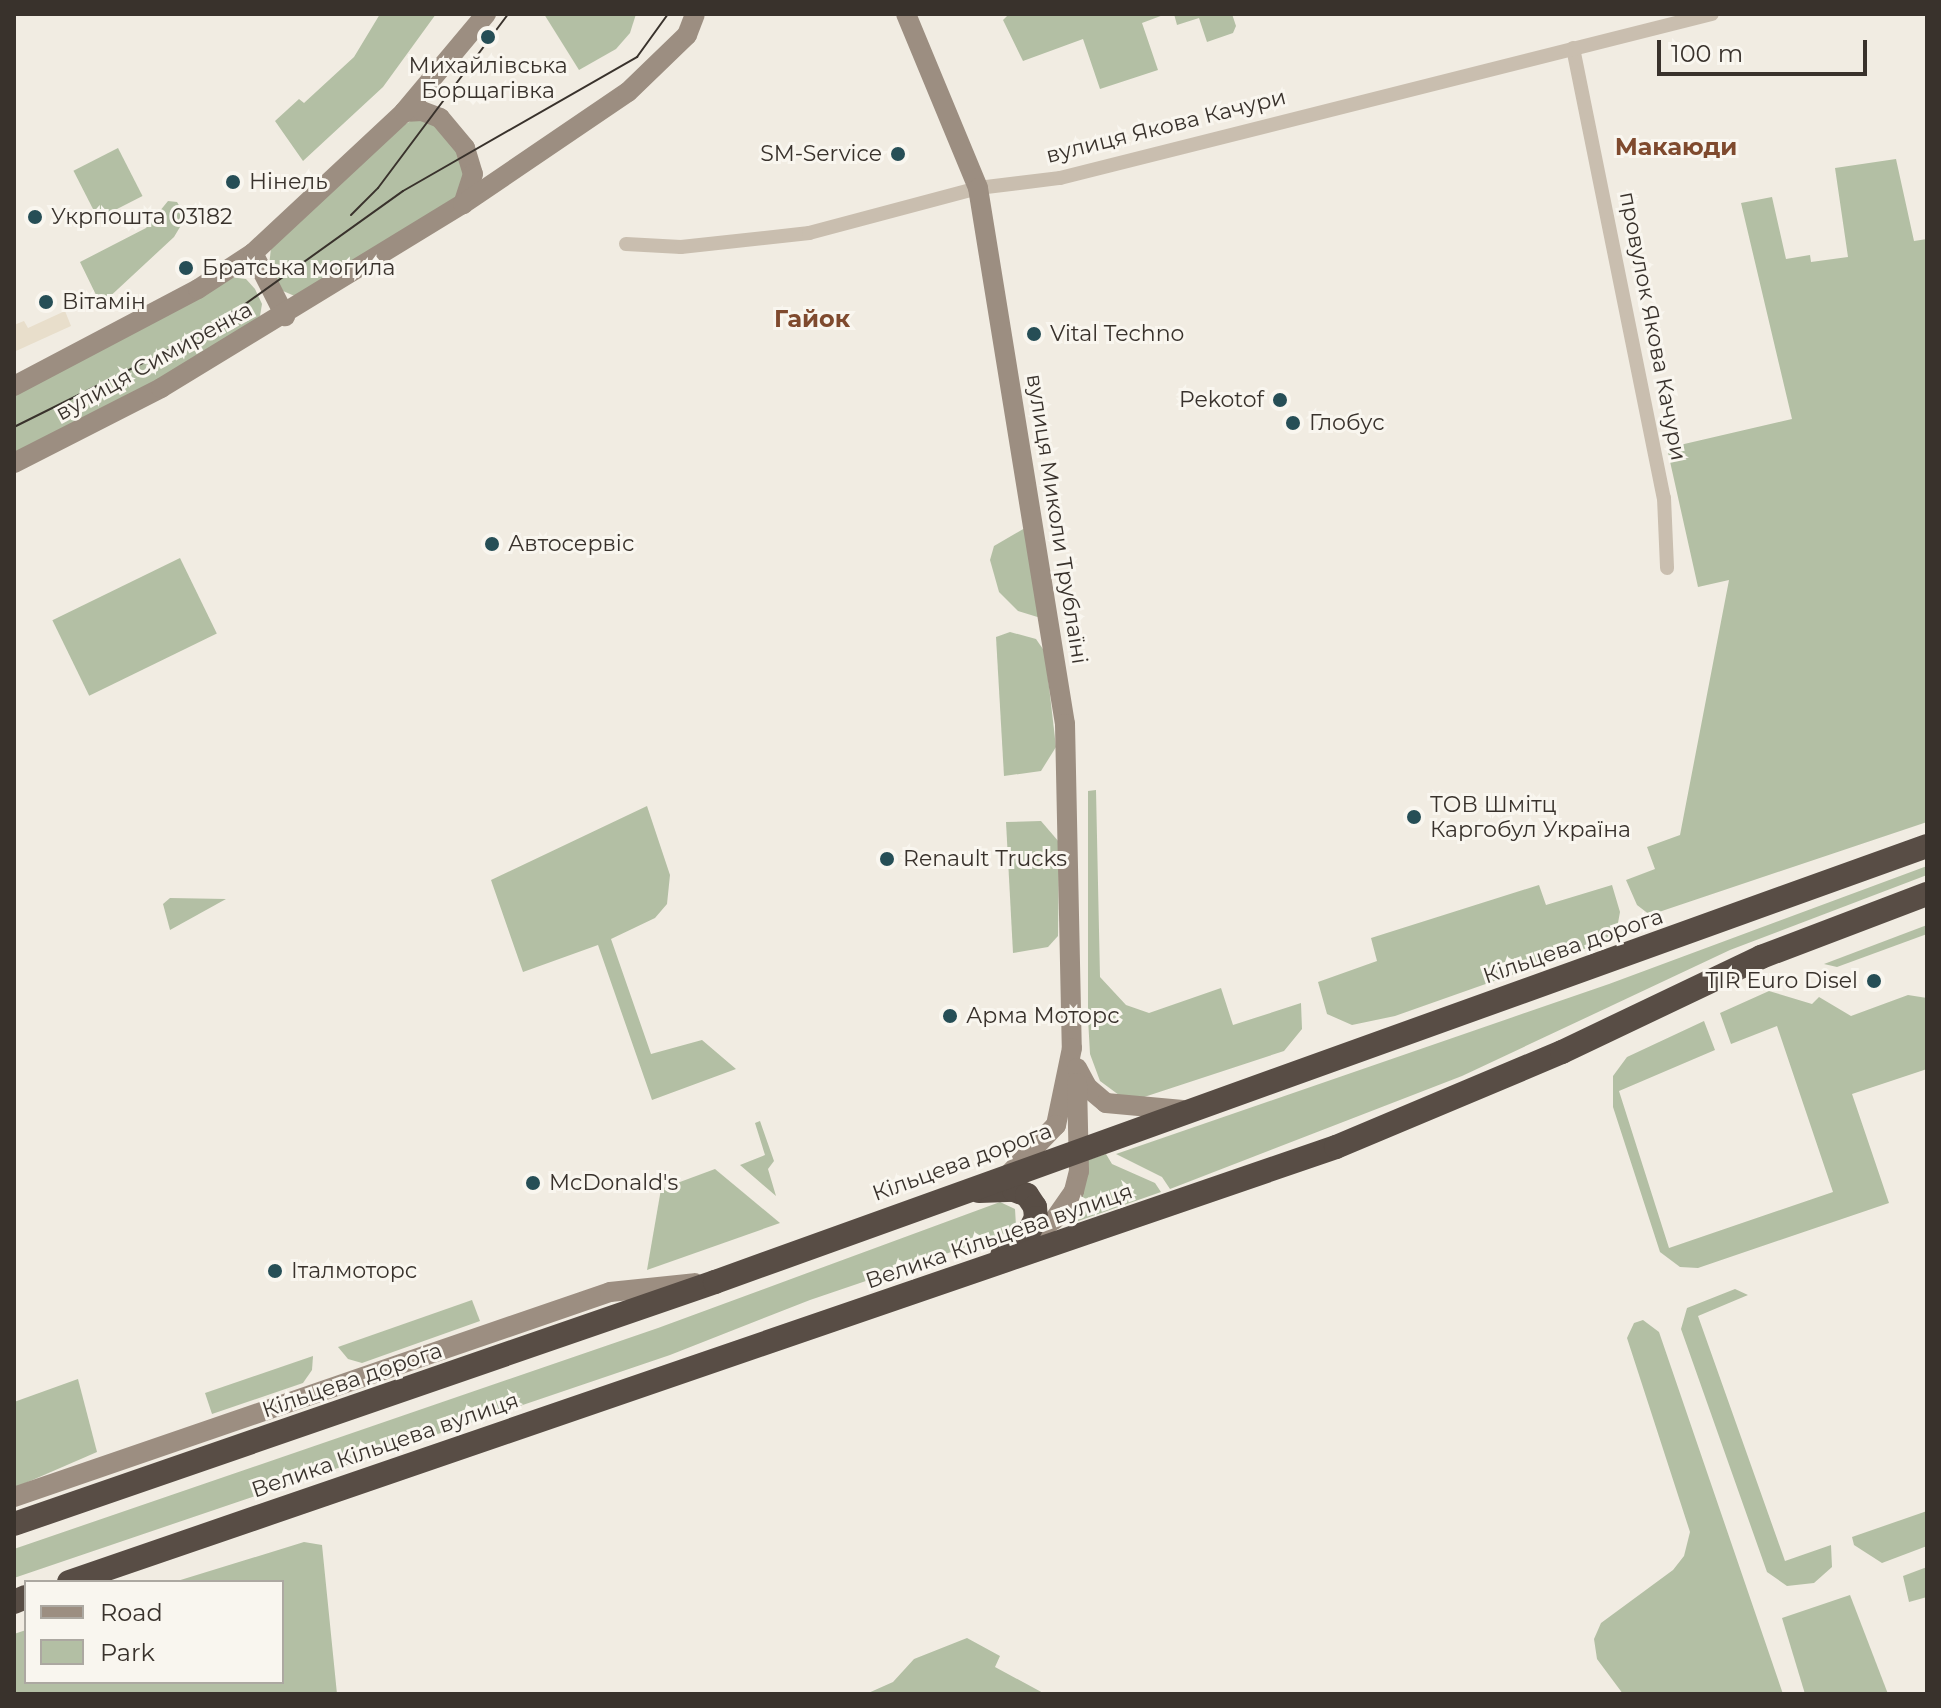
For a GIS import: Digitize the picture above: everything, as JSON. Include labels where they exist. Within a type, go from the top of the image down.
[{"type":"highway","name":"Кільцева дорога","points":[[14,1524],[715,1282],[955,1192],[1927,846]]},
{"type":"highway","name":"Велика Кільцева вулиця","points":[[75,1580],[1336,1147],[1562,1052],[1761,957],[1927,894]]},
{"type":"highway","points":[[955,1192],[1014,1190],[1027,1195],[1036,1218],[1025,1240],[976,1271]]},
{"type":"street","name":"вулиця Симиренка","points":[[14,386],[198,289],[253,253],[404,112],[486,14]]},
{"type":"street","name":"вулиця Симиренка","points":[[14,463],[132,405],[285,316],[463,204],[637,86],[687,35],[695,14]]},
{"type":"street","name":"вулиця Миколи Трублаїні","points":[[906,14],[978,188],[1065,724],[1074,1057],[1056,1125],[1010,1173]]},
{"type":"street","name":"вулиця Якова Качури","points":[[626,244],[681,247],[809,233],[978,188],[1060,178],[1712,14]]},
{"type":"street","name":"провулок Якова Качури","points":[[1573,48],[1664,498],[1667,568]]},
{"type":"street","points":[[404,112],[434,114],[460,141],[473,168],[463,204]]},
{"type":"street","points":[[253,253],[285,316]]},
{"type":"street","points":[[1074,1057],[1087,1087],[1106,1103],[1183,1110]]},
{"type":"street","points":[[1025,1240],[1069,1205],[1079,1171],[1074,1057]]},
{"type":"street","points":[[14,1497],[610,1292],[715,1282]]},
{"type":"green space","points":[[380,14],[436,14],[383,87],[303,161],[275,121],[299,99],[304,103],[354,57]]},
{"type":"green space","points":[[544,14],[636,14],[630,33],[616,49],[579,70]]},
{"type":"green space","points":[[1009,14],[1166,14],[1142,23],[1158,70],[1100,89],[1083,39],[1023,61],[1003,20]]},
{"type":"green space","points":[[1174,14],[1232,14],[1236,26],[1233,33],[1207,42],[1199,18],[1177,25]]},
{"type":"green space","points":[[416,118],[445,129],[463,158],[467,181],[459,195],[297,297],[283,291],[269,266],[271,248],[402,126]]},
{"type":"green space","points":[[118,148],[143,196],[98,219],[73,171]]},
{"type":"green space","points":[[1896,159],[1914,241],[1927,239],[1927,822],[1650,915],[1637,905],[1626,880],[1655,869],[1647,847],[1680,835],[1729,580],[1698,587],[1667,448],[1792,419],[1741,203],[1772,197],[1786,259],[1810,255],[1811,262],[1848,257],[1835,168]]},
{"type":"green space","points":[[168,201],[177,202],[186,217],[174,237],[104,302],[98,299],[80,262],[146,228]]},
{"type":"green space","points":[[230,277],[246,279],[255,289],[262,304],[260,316],[209,353],[14,455],[14,395]]},
{"type":"green space","points":[[1025,528],[1044,619],[1018,611],[999,592],[990,560],[994,546]]},
{"type":"green space","points":[[180,558],[217,633],[89,696],[52,620]]},
{"type":"green space","points":[[1010,632],[1036,639],[1045,652],[1056,747],[1041,771],[1004,776],[996,637]]},
{"type":"green space","points":[[1096,790],[1100,977],[1126,1005],[1149,1013],[1221,988],[1233,1025],[1301,1003],[1302,1029],[1284,1051],[1138,1099],[1123,1098],[1100,1081],[1090,1054],[1088,1018],[1088,791]]},
{"type":"green space","points":[[647,806],[670,875],[667,904],[655,918],[611,939],[651,1054],[702,1040],[736,1069],[652,1100],[598,945],[523,972],[491,880]]},
{"type":"green space","points":[[1041,821],[1059,842],[1058,936],[1048,947],[1013,953],[1006,822]]},
{"type":"green space","points":[[1927,866],[1927,875],[1730,950],[1462,1076],[1170,1189],[1162,1177],[1116,1154],[1609,984]]},
{"type":"green space","points":[[1539,885],[1546,905],[1612,885],[1620,912],[1616,934],[1607,941],[1395,1016],[1352,1025],[1327,1014],[1318,982],[1377,961],[1371,938]]},
{"type":"green space","points":[[170,898],[226,899],[170,930],[163,904]]},
{"type":"green space","points":[[1927,925],[1927,934],[1837,967],[1824,964]]},
{"type":"green space","points":[[1769,991],[1812,1004],[1819,997],[1851,1016],[1908,995],[1927,998],[1927,1069],[1852,1094],[1889,1203],[1698,1268],[1680,1267],[1660,1252],[1613,1107],[1613,1076],[1627,1057],[1704,1021],[1715,1050],[1619,1091],[1669,1248],[1833,1192],[1777,1026],[1731,1044],[1720,1013]]},
{"type":"green space","points":[[760,1121],[774,1161],[768,1169],[776,1196],[740,1165],[765,1155],[755,1123]]},
{"type":"green space","points":[[1106,1154],[1112,1164],[1155,1183],[1161,1192],[1067,1225],[1079,1199],[1085,1161]]},
{"type":"green space","points":[[715,1169],[780,1223],[647,1270],[661,1189]]},
{"type":"green space","points":[[1000,1202],[1015,1209],[1016,1226],[1010,1232],[810,1300],[670,1355],[14,1578],[14,1549],[658,1328]]},
{"type":"green space","points":[[1735,1289],[1748,1295],[1698,1316],[1785,1561],[1831,1545],[1832,1567],[1814,1583],[1787,1586],[1767,1572],[1681,1329],[1687,1308]]},
{"type":"green space","points":[[472,1300],[480,1321],[362,1363],[348,1359],[338,1347]]},
{"type":"green space","points":[[1643,1320],[1659,1332],[1783,1694],[1623,1694],[1597,1659],[1594,1639],[1601,1623],[1673,1570],[1684,1556],[1690,1532],[1627,1338],[1634,1323]]},
{"type":"green space","points":[[313,1356],[312,1370],[303,1383],[212,1414],[205,1393]]},
{"type":"green space","points":[[78,1379],[97,1452],[14,1488],[14,1402]]},
{"type":"green space","points":[[1927,1511],[1927,1546],[1882,1563],[1854,1545],[1852,1537]]},
{"type":"green space","points":[[304,1542],[322,1545],[337,1694],[14,1694],[14,1634],[24,1631],[24,1684],[284,1684],[284,1580],[180,1580]]},
{"type":"green space","points":[[1927,1567],[1927,1597],[1909,1602],[1903,1576]]},
{"type":"green space","points":[[1850,1595],[1888,1694],[1805,1694],[1782,1618]]},
{"type":"green space","points":[[967,1638],[1000,1656],[995,1667],[1045,1694],[866,1694],[893,1682],[914,1659]]},
{"type":"shaded area","points":[[65,311],[71,326],[16,351],[14,325],[24,321],[28,328]]},
{"type":"tram line","points":[[351,215],[378,188],[508,14]]},
{"type":"tram line","points":[[14,427],[163,353],[241,307],[403,191],[637,57],[668,14]]},
{"type":"place","name":"Михайлівська Борщагівка","points":[[488,37]]},
{"type":"place","name":"SM-Service","points":[[898,154]]},
{"type":"place","name":"Нінель","points":[[233,182]]},
{"type":"place","name":"Укрпошта 03182","points":[[35,217]]},
{"type":"place","name":"Братська могила","points":[[186,268]]},
{"type":"place","name":"Вітамін","points":[[46,302]]},
{"type":"place","name":"Vital Techno","points":[[1034,334]]},
{"type":"place","name":"Pekotof","points":[[1280,400]]},
{"type":"place","name":"Глобус","points":[[1293,423]]},
{"type":"place","name":"Автосервіс","points":[[492,544]]},
{"type":"place","name":"ТОВ Шмітц Каргобул Україна","points":[[1414,817]]},
{"type":"place","name":"Renault Trucks","points":[[887,859]]},
{"type":"place","name":"TIR Euro Disel","points":[[1874,981]]},
{"type":"place","name":"Арма Моторс","points":[[950,1016]]},
{"type":"place","name":"McDonald's","points":[[533,1183]]},
{"type":"place","name":"Італмоторс","points":[[275,1271]]},
{"type":"district","name":"Макаюди","points":[[1676,147]]},
{"type":"district","name":"Гайок","points":[[812,319]]}]
